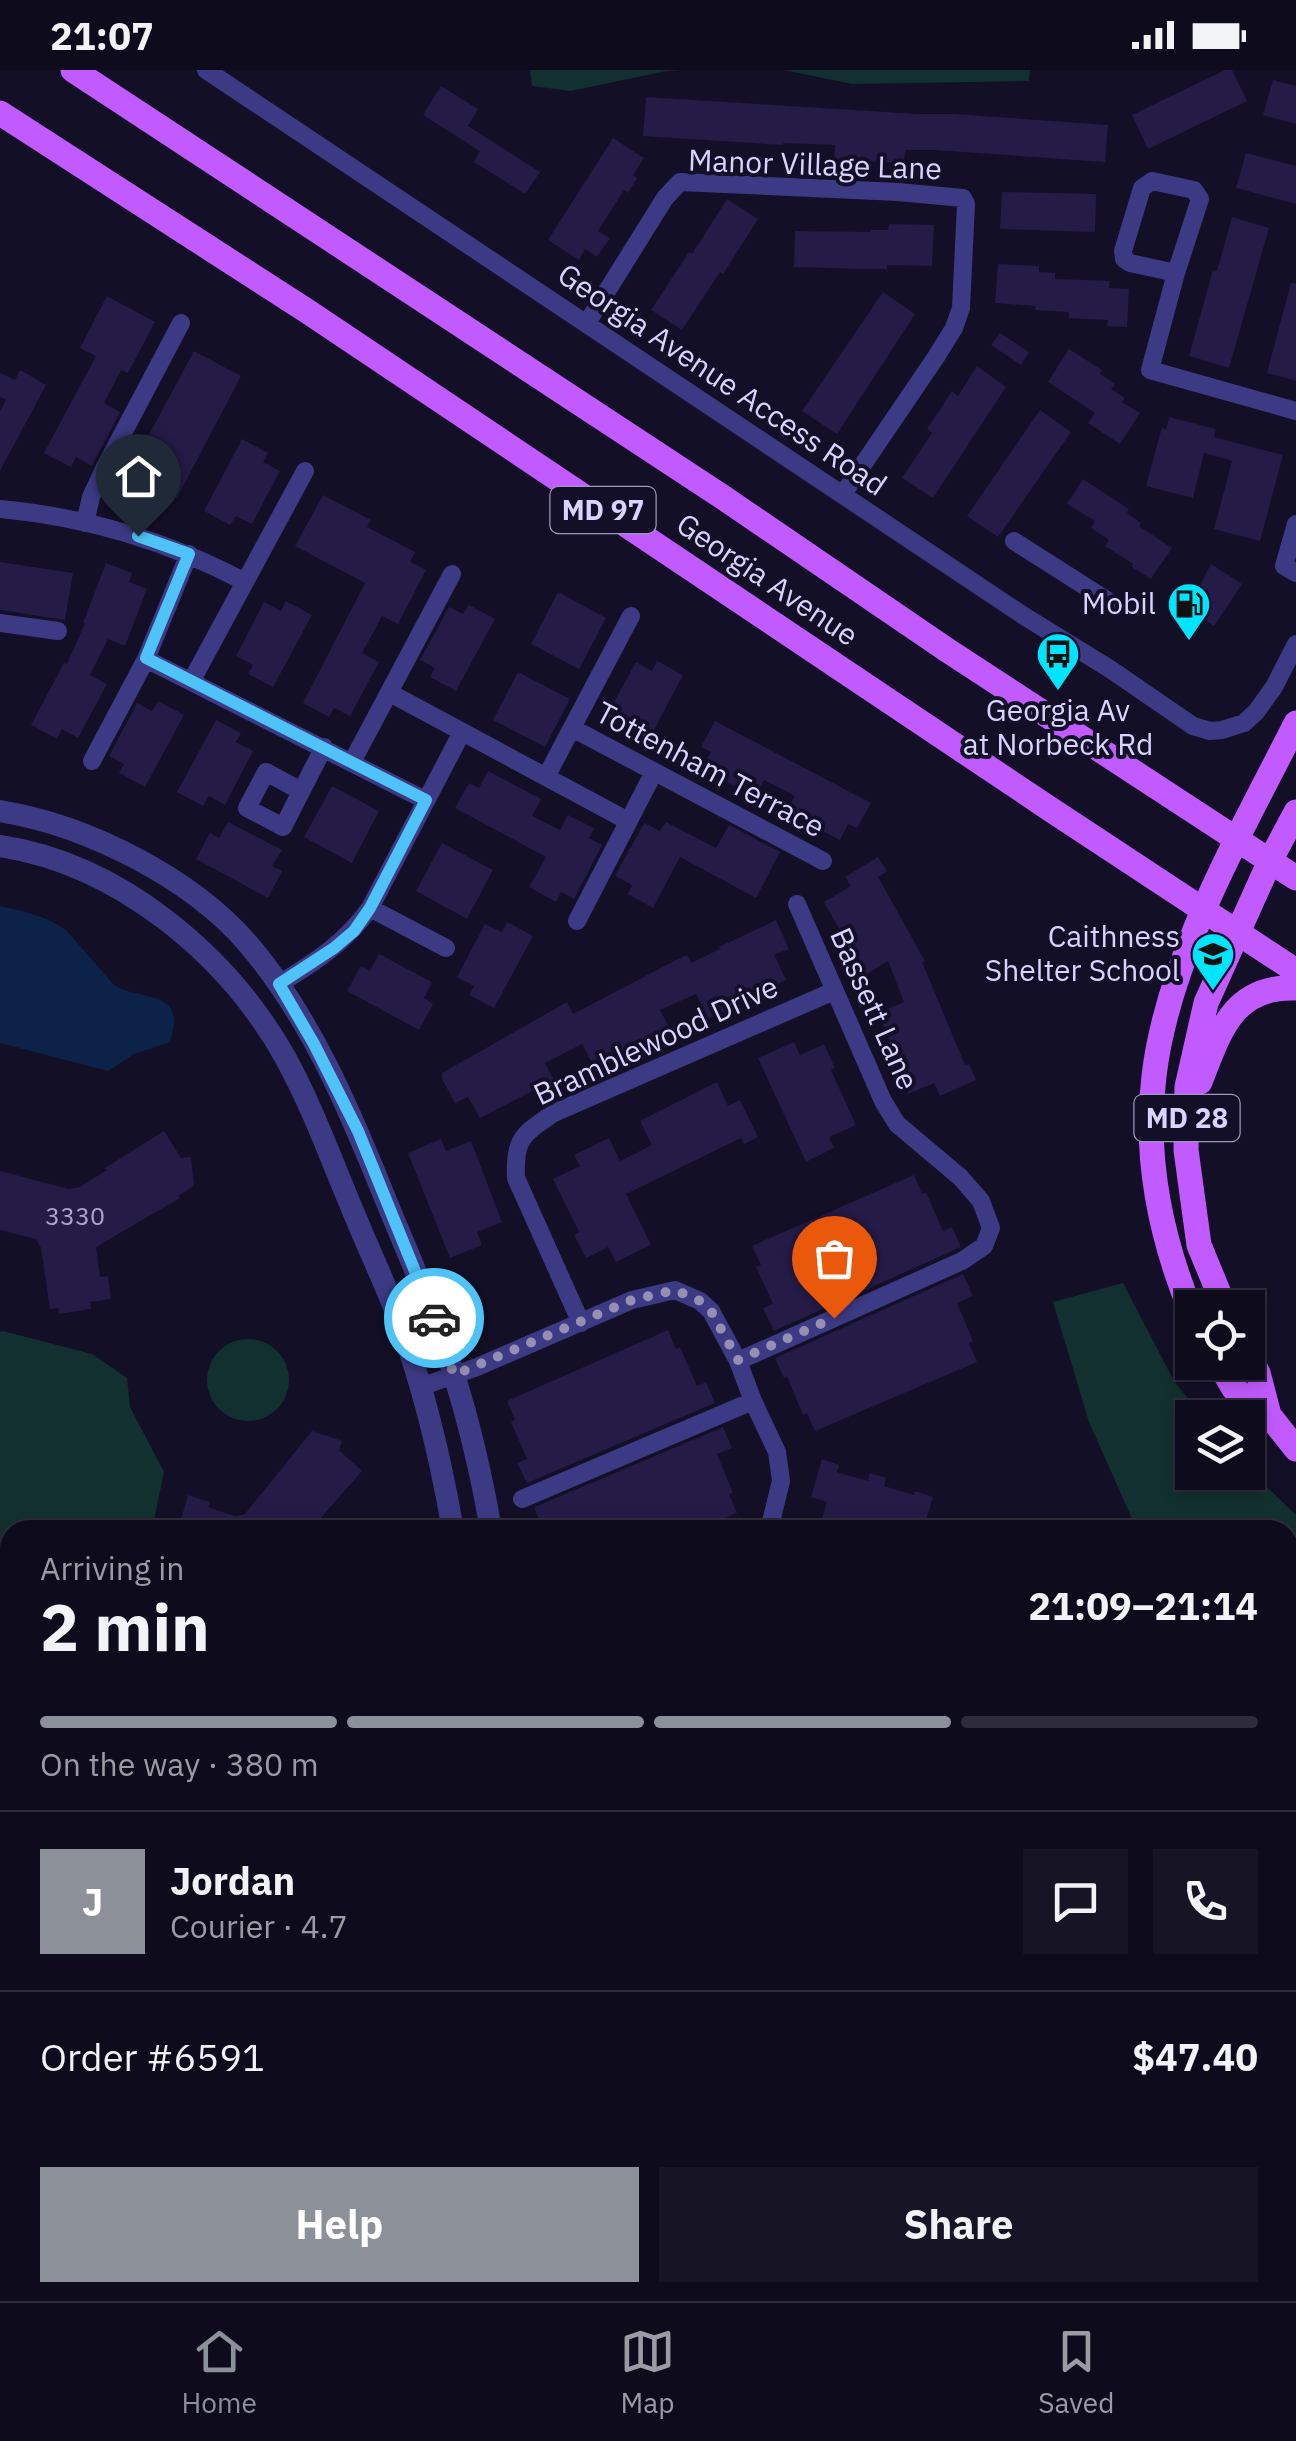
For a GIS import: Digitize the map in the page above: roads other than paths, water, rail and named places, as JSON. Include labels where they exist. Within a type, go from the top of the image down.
[{"type":"main road","name":"Georgia Avenue","points":[[73,70],[1296,878]]},
{"type":"main road","name":"Georgia Avenue","points":[[0,113],[307,311],[1296,970]]},
{"type":"main road","name":"MD 28","points":[[1183,1290],[1158,1204],[1151,1129],[1154,1075],[1180,966],[1296,724]]},
{"type":"main road","name":"MD 28","points":[[1217,1290],[1198,1245],[1186,1150],[1188,1087],[1206,1003],[1296,812]]},
{"type":"main road","points":[[1187,1114],[1229,1016],[1244,1002],[1264,993],[1296,988]]},
{"type":"main road","points":[[1228,1380],[1234,1390],[1269,1415],[1296,1449]]},
{"type":"main road","points":[[1260,1380],[1269,1415]]},
{"type":"street","name":"Georgia Avenue Access Road","points":[[206,70],[1193,726],[1210,731],[1244,723],[1274,687],[1296,644]]},
{"type":"street","points":[[1176,273],[1124,259],[1142,188],[1152,181],[1194,190],[1200,199],[1150,370],[1296,411]]},
{"type":"street","name":"Manor Village Lane","points":[[587,323],[664,198],[680,182],[963,198],[966,204],[961,308],[954,328],[842,494]]},
{"type":"street","points":[[85,522],[104,469],[182,323]]},
{"type":"street","points":[[192,680],[305,471]]},
{"type":"street","points":[[0,509],[49,514],[138,536],[189,554],[244,582]]},
{"type":"street","points":[[1296,524],[1284,566],[1296,573]]},
{"type":"street","points":[[1014,541],[1116,606]]},
{"type":"street","points":[[92,761],[146,658],[189,554]]},
{"type":"street","points":[[352,762],[452,574]]},
{"type":"street","points":[[546,777],[632,616]]},
{"type":"street","points":[[0,623],[58,630]]},
{"type":"street","points":[[146,658],[426,800]]},
{"type":"street","points":[[390,693],[628,821]]},
{"type":"street","name":"Tottenham Terrace","points":[[572,728],[822,861]]},
{"type":"street","points":[[279,984],[354,931],[370,908],[462,732]]},
{"type":"street","points":[[302,791],[324,748]]},
{"type":"street","points":[[576,921],[654,772]]},
{"type":"street","points":[[0,811],[104,842],[164,875],[216,912],[249,945],[279,984],[358,1131],[431,1311],[454,1375],[489,1520]]},
{"type":"street","points":[[0,846],[50,858],[147,906],[190,938],[224,973],[282,1052],[306,1096],[400,1323],[420,1387],[451,1520]]},
{"type":"street","name":"Bassett Lane","points":[[738,1360],[962,1260],[984,1246],[991,1228],[982,1202],[960,1177],[897,1124],[883,1101],[797,904]]},
{"type":"street","points":[[370,908],[446,948]]},
{"type":"street","name":"Bramblewood Drive","points":[[582,1323],[516,1178],[515,1162],[522,1135],[554,1113],[834,991]]},
{"type":"street","points":[[420,1387],[632,1300],[675,1290],[700,1301],[711,1311],[738,1360],[777,1452],[781,1481],[771,1520]]},
{"type":"street","points":[[522,1500],[753,1401]]},
{"type":"water","points":[[0,906],[58,925],[114,985],[168,1005],[174,1024],[170,1042],[134,1054],[108,1071],[0,1043]]},
{"type":"place","name":"Mobil","points":[[1189,642]]},
{"type":"place","name":"Georgia Av at Norbeck Rd","points":[[1058,692]]},
{"type":"place","name":"Caithness Shelter School","points":[[1213,992]]}]
